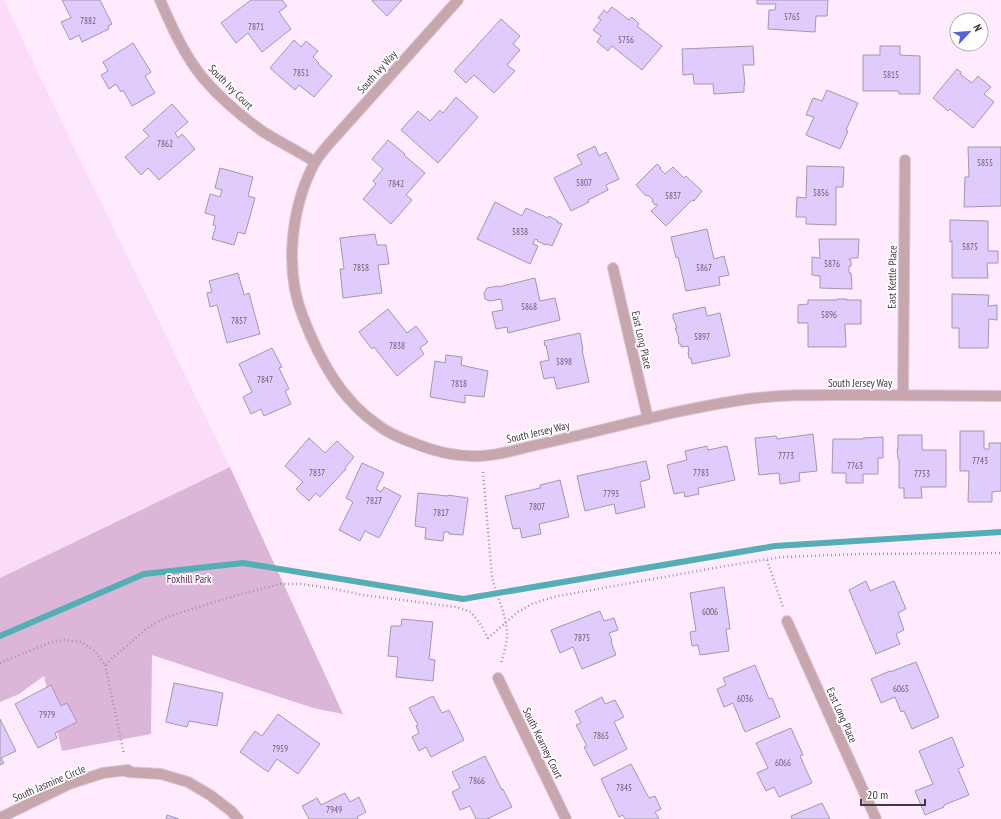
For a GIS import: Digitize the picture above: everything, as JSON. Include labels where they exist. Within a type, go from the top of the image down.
[{"type":"street","name":"South Ivy Court","points":[[160,0],[176,35],[188,56],[203,77],[222,97],[243,116],[263,131],[315,162]]},
{"type":"street","name":"South Ivy Way","points":[[315,162],[328,145],[458,0]]},
{"type":"street","name":"East Kettle Place","points":[[903,395],[905,160]]},
{"type":"street","name":"South Jersey Way","points":[[315,162],[305,182],[293,230],[292,258],[294,287],[301,312],[322,361],[346,396],[360,411],[377,425],[399,438],[428,449],[456,455],[481,456],[509,452],[718,403],[784,395],[1001,396]]},
{"type":"street","name":"East Long Place","points":[[613,268],[648,419]]},
{"type":"street","name":"East Long Place","points":[[787,621],[876,819]]},
{"type":"street","name":"South Kearney Court","points":[[498,678],[566,819]]},
{"type":"street","name":"South Jasmine Circle","points":[[0,818],[69,784],[103,773],[128,770],[128,772],[161,774],[188,782],[210,795],[231,811],[238,819]]},
{"type":"path","points":[[481,456],[492,577],[506,622],[508,634],[498,678]]},
{"type":"path","points":[[104,665],[146,628],[164,618],[237,595],[281,584],[301,584],[456,607],[471,612],[481,625],[488,638],[518,612],[532,604],[553,597],[767,560],[840,555],[1001,553]]},
{"type":"path","points":[[767,560],[787,621]]},
{"type":"path","points":[[0,663],[49,643],[64,640],[81,642],[95,651],[104,665],[128,770]]},
{"type":"shaded area","points":[[0,0],[4,0],[230,467],[0,578]]},
{"type":"green space","name":"Foxhill Park","points":[[230,467],[343,714],[313,708],[152,655],[151,734],[62,751],[44,676],[19,694],[0,702],[0,578]]},
{"type":"building","points":[[62,0],[100,0],[112,24],[108,26],[109,29],[82,42],[79,35],[70,40],[61,22],[71,18]]},
{"type":"building","points":[[251,0],[282,0],[287,6],[279,12],[291,29],[262,52],[248,33],[236,43],[221,23]]},
{"type":"building","points":[[402,0],[387,16],[372,1]]},
{"type":"building","points":[[757,0],[828,0],[827,16],[816,16],[815,32],[768,29],[769,10],[775,10],[776,4],[757,4]]},
{"type":"building","points":[[612,7],[629,20],[632,17],[639,24],[637,26],[662,46],[642,70],[612,46],[608,51],[597,42],[601,36],[593,30],[601,20],[598,18],[604,10],[607,13]]},
{"type":"building","points":[[501,19],[520,36],[513,44],[520,50],[507,65],[515,71],[494,93],[474,75],[466,83],[454,71]]},
{"type":"building","points":[[294,40],[301,47],[306,41],[318,51],[313,57],[319,63],[318,64],[332,76],[314,97],[299,85],[295,90],[270,68]]},
{"type":"building","points":[[133,43],[151,72],[145,76],[155,93],[132,106],[123,90],[121,92],[116,84],[109,89],[101,75],[108,71],[103,62]]},
{"type":"building","points":[[753,46],[754,65],[743,65],[745,85],[744,92],[714,94],[713,84],[694,84],[693,74],[683,75],[682,49]]},
{"type":"building","points":[[880,46],[900,46],[900,55],[920,56],[920,94],[899,94],[899,91],[863,91],[863,55],[880,55]]},
{"type":"building","points":[[957,69],[961,72],[960,74],[972,83],[978,76],[991,87],[984,94],[994,102],[973,128],[950,109],[948,111],[933,98]]},
{"type":"building","points":[[827,90],[858,103],[846,130],[848,131],[840,149],[806,135],[814,117],[806,115],[813,98],[822,101]]},
{"type":"building","points":[[456,97],[478,117],[438,163],[401,130],[418,111],[430,121],[440,110],[443,113]]},
{"type":"building","points":[[172,104],[188,122],[175,133],[178,138],[182,134],[195,149],[159,180],[148,168],[141,175],[125,157],[149,136],[143,130]]},
{"type":"building","points":[[388,140],[425,173],[406,195],[412,200],[391,224],[363,199],[376,184],[373,181],[383,169],[372,159]]},
{"type":"building","points":[[595,146],[599,156],[606,152],[619,179],[606,185],[608,190],[571,211],[554,178],[582,164],[577,155]]},
{"type":"building","points":[[968,147],[1001,147],[1001,206],[964,207],[965,177],[969,177]]},
{"type":"building","points":[[657,164],[665,174],[673,167],[684,178],[686,176],[702,191],[694,201],[692,200],[666,226],[651,211],[658,205],[655,205],[652,201],[653,200],[648,195],[646,196],[636,185]]},
{"type":"building","points":[[807,166],[844,167],[843,187],[836,187],[836,225],[806,224],[806,217],[796,217],[797,197],[806,198]]},
{"type":"building","points":[[220,168],[253,177],[248,196],[255,198],[245,234],[238,232],[234,245],[212,239],[216,226],[213,225],[215,216],[205,213],[210,194],[220,197],[222,190],[215,188]]},
{"type":"building","points":[[495,202],[522,216],[526,208],[548,218],[549,216],[562,224],[552,246],[546,245],[535,239],[533,244],[538,246],[530,264],[477,239]]},
{"type":"building","points":[[950,220],[988,221],[988,251],[998,251],[998,263],[987,263],[988,278],[952,278],[952,241],[950,242]]},
{"type":"building","points":[[707,229],[714,259],[724,256],[729,275],[719,277],[720,285],[686,291],[678,257],[676,258],[671,237]]},
{"type":"building","points":[[375,234],[377,245],[386,245],[389,264],[378,265],[382,293],[343,298],[340,269],[344,269],[340,238]]},
{"type":"building","points":[[819,239],[859,239],[858,258],[850,258],[849,260],[851,260],[849,273],[851,273],[852,289],[820,288],[820,276],[812,275],[812,257],[820,258]]},
{"type":"building","points":[[238,273],[244,295],[249,293],[260,334],[227,343],[217,305],[210,307],[207,293],[212,292],[209,281]]},
{"type":"building","points":[[535,278],[540,301],[555,298],[560,320],[508,333],[507,327],[496,329],[492,312],[503,310],[501,299],[490,301],[485,299],[484,293],[487,288],[498,287]]},
{"type":"building","points":[[952,294],[989,295],[988,306],[997,305],[997,320],[989,319],[988,348],[959,348],[959,328],[952,328]]},
{"type":"building","points":[[808,300],[861,300],[861,324],[845,324],[846,347],[808,347],[808,323],[798,323],[798,305],[808,304]]},
{"type":"building","points":[[705,307],[707,316],[720,313],[730,356],[692,364],[691,358],[689,358],[688,346],[681,347],[681,344],[679,344],[673,314]]},
{"type":"building","points":[[388,309],[407,333],[416,326],[428,342],[420,348],[424,354],[397,376],[374,347],[372,349],[359,332]]},
{"type":"building","points":[[580,333],[589,382],[557,389],[554,377],[544,379],[540,362],[549,360],[544,341]]},
{"type":"building","points":[[272,348],[282,367],[279,368],[289,389],[285,391],[291,404],[264,416],[261,409],[251,414],[243,397],[252,392],[239,364]]},
{"type":"building","points":[[446,355],[462,357],[461,365],[488,371],[484,397],[465,395],[465,403],[430,397],[435,361],[445,363]]},
{"type":"building","points":[[960,431],[984,431],[984,449],[989,449],[989,443],[1001,443],[1001,491],[992,492],[992,502],[968,502],[969,471],[960,471]]},
{"type":"building","points":[[813,434],[817,471],[799,473],[800,481],[780,484],[779,473],[759,475],[755,438],[776,436],[777,439]]},
{"type":"building","points":[[898,435],[922,435],[923,450],[946,450],[946,487],[921,487],[922,498],[904,498],[904,488],[899,488],[899,459],[897,449]]},
{"type":"building","points":[[883,437],[883,458],[878,458],[878,474],[863,474],[863,483],[846,483],[846,473],[832,473],[833,439]]},
{"type":"building","points":[[309,438],[325,453],[337,441],[354,457],[345,468],[346,469],[320,497],[316,493],[309,501],[296,489],[303,482],[285,466]]},
{"type":"building","points":[[707,446],[708,450],[727,446],[735,480],[698,488],[699,494],[685,497],[684,492],[674,494],[667,465],[687,460],[685,451]]},
{"type":"building","points":[[646,461],[650,479],[640,482],[645,507],[616,514],[614,504],[585,511],[577,476]]},
{"type":"building","points":[[362,463],[384,473],[376,489],[381,492],[384,487],[401,496],[379,538],[365,531],[360,541],[339,530],[353,502],[346,498]]},
{"type":"building","points":[[560,480],[569,517],[539,524],[541,534],[522,538],[520,528],[513,529],[505,496],[540,488],[540,485]]},
{"type":"building","points":[[418,493],[468,498],[463,535],[444,532],[443,541],[425,539],[426,528],[415,526]]},
{"type":"building","points":[[866,581],[870,591],[894,581],[906,609],[898,613],[904,630],[896,634],[900,644],[876,654],[849,590]]},
{"type":"building","points":[[724,587],[730,629],[726,629],[729,651],[700,655],[698,645],[692,646],[690,632],[696,631],[690,593]]},
{"type":"building","points":[[600,611],[604,621],[614,618],[618,630],[609,633],[616,655],[582,669],[573,647],[560,653],[551,630]]},
{"type":"building","points":[[402,619],[433,622],[429,659],[435,660],[433,681],[396,677],[398,657],[388,656],[391,626],[401,626]]},
{"type":"building","points":[[916,662],[939,717],[912,729],[904,711],[901,712],[895,697],[881,703],[871,679]]},
{"type":"building","points":[[755,665],[769,699],[772,698],[780,717],[745,732],[733,703],[724,707],[717,689],[726,685],[723,678]]},
{"type":"building","points":[[174,683],[223,693],[217,726],[189,721],[187,727],[166,722]]},
{"type":"building","points":[[51,685],[61,706],[67,703],[77,722],[55,733],[57,738],[38,748],[15,704]]},
{"type":"building","points":[[433,696],[442,713],[449,710],[464,740],[431,757],[426,747],[419,751],[412,737],[419,733],[416,726],[418,725],[409,708]]},
{"type":"building","points":[[602,697],[605,704],[615,700],[624,717],[614,722],[627,749],[594,766],[584,747],[587,746],[576,725],[581,723],[575,711]]},
{"type":"building","points":[[278,714],[320,744],[298,774],[277,759],[268,772],[240,752],[255,731],[262,736]]},
{"type":"building","points":[[0,719],[16,751],[1,758],[4,763],[0,765]]},
{"type":"building","points":[[791,728],[803,755],[800,756],[812,783],[779,797],[774,787],[766,791],[757,773],[768,768],[756,743]]},
{"type":"building","points":[[952,737],[964,766],[958,769],[969,795],[944,805],[944,807],[925,815],[915,791],[933,784],[919,751]]},
{"type":"building","points":[[485,756],[512,807],[487,819],[476,819],[470,806],[460,810],[452,792],[460,788],[452,772]]},
{"type":"building","points":[[631,764],[649,798],[655,796],[661,809],[655,812],[659,819],[625,819],[623,815],[619,817],[601,779]]},
{"type":"building","points":[[345,793],[350,802],[359,797],[366,812],[357,817],[358,819],[309,819],[302,806],[317,798],[321,805]]},
{"type":"building","points":[[822,803],[830,819],[792,819],[791,816]]},
{"type":"building","points":[[167,815],[179,819],[166,819]]},
{"type":"waterway","points":[[0,636],[144,574],[243,563],[463,599],[775,546],[1001,532]]}]
